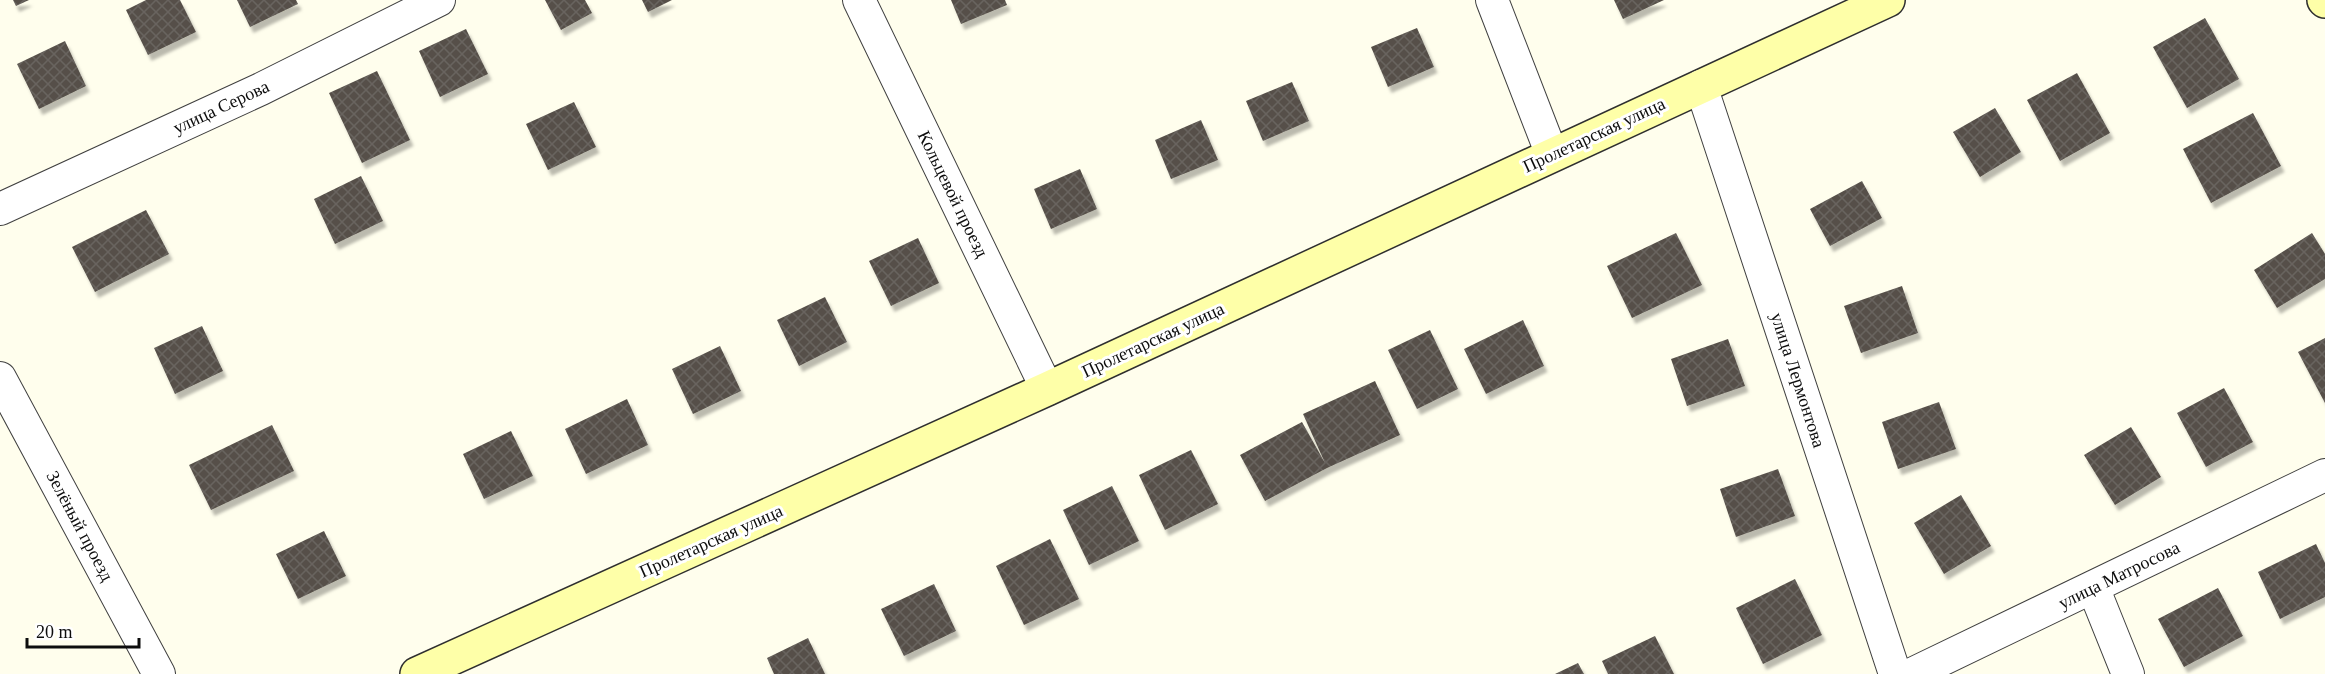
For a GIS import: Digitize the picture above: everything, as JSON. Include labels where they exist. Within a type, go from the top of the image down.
[{"type":"street","name":"улица Серова","points":[[0,209],[261,89],[439,0]]},
{"type":"street","name":"Кольцевой проезд","points":[[859,0],[1047,389]]},
{"type":"street","points":[[1492,0],[1552,155]]},
{"type":"street","name":"Пролетарская улица","points":[[417,674],[1047,389],[1888,0]]},
{"type":"street","name":"улица Лермонтова","points":[[1701,86],[1895,674]]},
{"type":"street","name":"Зелёный проезд","points":[[0,378],[159,674]]},
{"type":"street","name":"улица Матросова","points":[[1912,674],[2325,475]]},
{"type":"street","points":[[2093,587],[2128,674]]},
{"type":"building","points":[[13,0],[29,0],[16,6]]},
{"type":"building","points":[[146,0],[180,0],[196,32],[148,55],[126,10]]},
{"type":"building","points":[[237,0],[296,0],[298,4],[250,27]]},
{"type":"building","points":[[545,0],[585,0],[592,13],[561,30]]},
{"type":"building","points":[[642,0],[672,0],[648,12]]},
{"type":"building","points":[[951,0],[1005,0],[1007,5],[961,24]]},
{"type":"building","points":[[1614,0],[1664,0],[1623,19]]},
{"type":"building","points":[[2205,18],[2239,79],[2187,108],[2153,47]]},
{"type":"building","points":[[1417,28],[1434,67],[1388,87],[1371,47]]},
{"type":"building","points":[[466,29],[488,74],[440,97],[419,51]]},
{"type":"building","points":[[65,41],[86,86],[39,109],[17,64]]},
{"type":"building","points":[[377,71],[410,140],[362,163],[329,93]]},
{"type":"building","points":[[2077,73],[2110,133],[2060,161],[2027,100]]},
{"type":"building","points":[[1292,82],[1309,121],[1263,141],[1246,101]]},
{"type":"building","points":[[574,102],[596,147],[548,170],[526,124]]},
{"type":"building","points":[[1995,108],[2021,152],[1980,177],[1953,132]]},
{"type":"building","points":[[2253,113],[2281,166],[2211,203],[2183,149]]},
{"type":"building","points":[[1201,120],[1218,160],[1171,179],[1155,140]]},
{"type":"building","points":[[1080,169],[1097,209],[1051,229],[1034,189]]},
{"type":"building","points":[[361,176],[383,221],[335,244],[314,199]]},
{"type":"building","points":[[1862,181],[1882,218],[1830,246],[1810,209]]},
{"type":"building","points":[[146,210],[169,254],[95,292],[72,247]]},
{"type":"building","points":[[1676,233],[1702,285],[1632,318],[1607,266]]},
{"type":"building","points":[[2312,233],[2325,254],[2325,279],[2277,308],[2254,270]]},
{"type":"building","points":[[918,238],[939,283],[891,306],[869,261]]},
{"type":"building","points":[[1902,286],[1918,333],[1861,353],[1844,306]]},
{"type":"building","points":[[825,297],[847,342],[799,366],[777,320]]},
{"type":"building","points":[[1523,320],[1544,366],[1486,394],[1464,349]]},
{"type":"building","points":[[202,326],[223,371],[175,394],[154,348]]},
{"type":"building","points":[[1430,330],[1458,389],[1417,409],[1388,350]]},
{"type":"building","points":[[2325,338],[2325,403],[2298,352]]},
{"type":"building","points":[[1728,339],[1745,386],[1687,406],[1671,359]]},
{"type":"building","points":[[720,346],[741,391],[693,414],[672,369]]},
{"type":"building","points":[[1375,381],[1400,435],[1327,468],[1265,501],[1240,455],[1302,422],[1325,463],[1303,414]]},
{"type":"building","points":[[2224,388],[2253,442],[2206,467],[2177,413]]},
{"type":"building","points":[[627,399],[648,445],[586,474],[565,429]]},
{"type":"building","points":[[1939,402],[1956,449],[1898,469],[1882,422]]},
{"type":"building","points":[[272,425],[294,471],[211,510],[189,465]]},
{"type":"building","points":[[2131,427],[2161,477],[2115,505],[2084,455]]},
{"type":"building","points":[[511,431],[533,476],[484,499],[463,454]]},
{"type":"building","points":[[1191,450],[1218,504],[1165,530],[1139,475]]},
{"type":"building","points":[[1778,469],[1795,516],[1736,537],[1720,489]]},
{"type":"building","points":[[1112,486],[1139,541],[1089,565],[1063,510]]},
{"type":"building","points":[[1961,495],[1991,546],[1944,574],[1914,523]]},
{"type":"building","points":[[324,531],[346,576],[298,599],[276,554]]},
{"type":"building","points":[[1050,539],[1079,599],[1024,625],[996,566]]},
{"type":"building","points":[[2316,544],[2325,563],[2325,597],[2280,619],[2258,572]]},
{"type":"building","points":[[1795,579],[1822,635],[1763,664],[1736,608]]},
{"type":"building","points":[[934,584],[956,631],[904,656],[881,609]]},
{"type":"building","points":[[2218,588],[2243,636],[2184,667],[2158,619]]},
{"type":"building","points":[[1655,636],[1674,674],[1608,674],[1602,661]]},
{"type":"building","points":[[808,638],[825,674],[774,674],[767,658]]},
{"type":"building","points":[[1578,663],[1584,674],[1555,674]]}]
